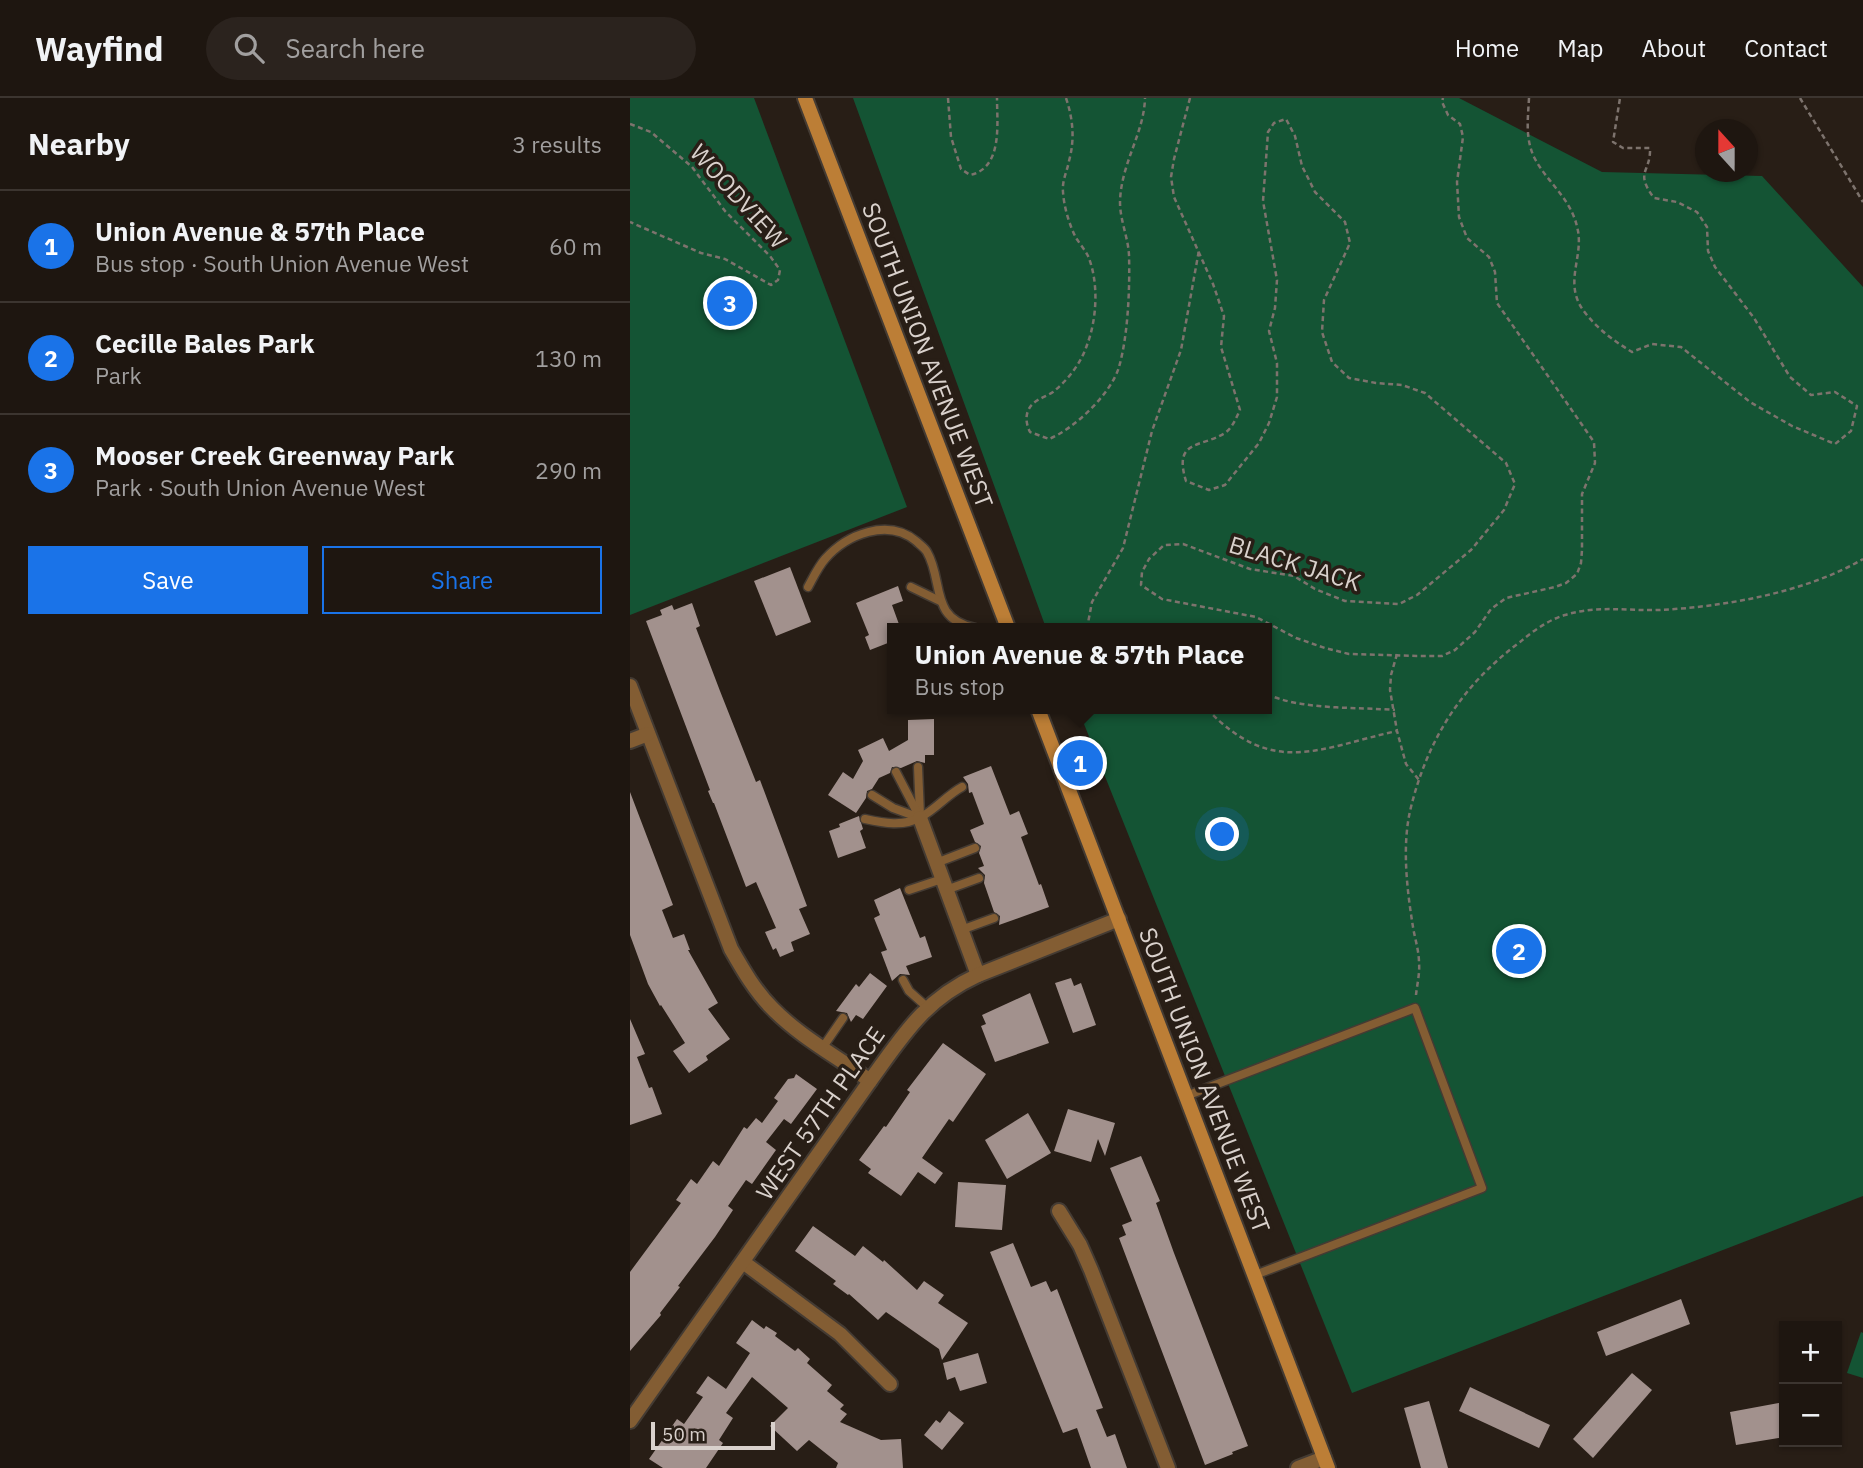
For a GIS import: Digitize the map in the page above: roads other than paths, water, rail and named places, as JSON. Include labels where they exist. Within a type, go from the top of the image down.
[{"type":"street","name":"SOUTH UNION AVENUE WEST","points":[[805,98],[1002,623]]},
{"type":"street","points":[[630,686],[731,949],[748,978],[772,1008],[803,1034],[870,1081]]},
{"type":"street","name":"SOUTH UNION AVENUE WEST","points":[[1040,714],[1326,1463]]},
{"type":"street","points":[[630,741],[648,734]]},
{"type":"street","points":[[920,818],[978,975]]},
{"type":"street","name":"WEST 57TH PLACE","points":[[630,1421],[902,1035],[927,1007],[978,975],[1119,919]]},
{"type":"street","points":[[1059,1211],[1080,1245],[1091,1270],[1168,1468]]},
{"type":"street","points":[[743,1262],[840,1334],[890,1384]]},
{"type":"street","points":[[1298,1468],[1326,1463]]},
{"type":"lane","points":[[808,587],[825,559],[849,540],[869,532],[887,529],[906,533],[927,551],[940,601],[950,616],[961,623]]},
{"type":"lane","points":[[911,587],[940,601]]},
{"type":"lane","points":[[918,767],[920,818]]},
{"type":"lane","points":[[896,772],[920,818]]},
{"type":"lane","points":[[865,819],[891,825],[920,818],[962,787]]},
{"type":"lane","points":[[872,795],[893,808],[920,818]]},
{"type":"lane","points":[[936,863],[975,848]]},
{"type":"lane","points":[[909,890],[979,878]]},
{"type":"lane","points":[[961,930],[994,918]]},
{"type":"lane","points":[[903,980],[909,991],[927,1007]]},
{"type":"lane","points":[[1186,1097],[1415,1009],[1482,1188],[1255,1275]]},
{"type":"lane","points":[[823,1047],[843,1018]]},
{"type":"place","name":"Mooser Creek Greenway Park","points":[[730,303]]},
{"type":"place","name":"Union Avenue & 57th Place","points":[[1080,763]]},
{"type":"place","name":"Cecille Bales Park","points":[[1519,951]]}]
